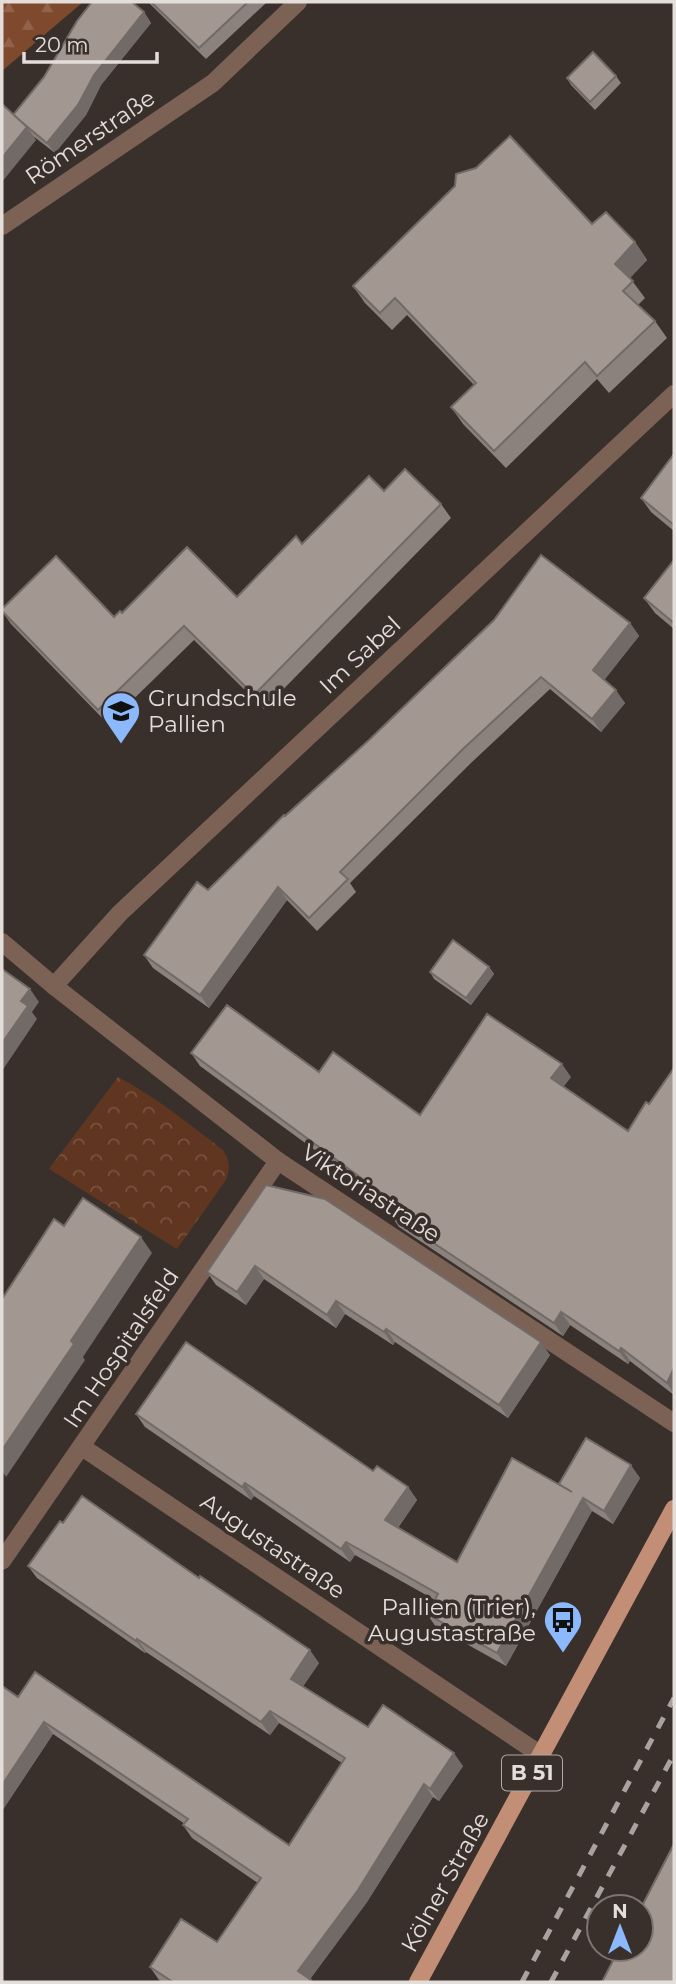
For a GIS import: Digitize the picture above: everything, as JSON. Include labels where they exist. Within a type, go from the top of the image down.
[{"type":"main road","name":"Kölner Straße","points":[[418,1982],[674,1509]]},
{"type":"street","name":"Römerstraße","points":[[2,226],[212,83],[298,2]]},
{"type":"street","name":"Im Sabel","points":[[54,986],[120,913],[674,394]]},
{"type":"street","name":"Viktoriastraße","points":[[2,942],[54,986],[278,1161],[674,1423]]},
{"type":"street","name":"Im Hospitalsfeld","points":[[2,1561],[278,1161]]},
{"type":"street","name":"Augustastraße","points":[[82,1447],[541,1755]]},
{"type":"green space","points":[[2,2],[83,2],[2,71]]},
{"type":"green space","points":[[118,1077],[172,1111],[223,1150],[227,1157],[229,1168],[226,1180],[177,1249],[49,1169]]},
{"type":"building","points":[[92,2],[132,2],[144,12],[94,75],[78,105],[47,143],[13,115],[44,77],[77,21]]},
{"type":"building","points":[[151,2],[248,2],[199,48]]},
{"type":"building","points":[[593,52],[616,76],[590,102],[567,78]]},
{"type":"building","points":[[2,104],[27,127],[2,158]]},
{"type":"building","points":[[510,136],[592,224],[606,212],[635,242],[615,264],[633,281],[623,291],[655,321],[597,376],[585,362],[494,451],[451,407],[476,383],[395,298],[380,313],[353,286],[455,186],[456,174],[476,168]]},
{"type":"building","points":[[674,454],[674,525],[641,498]]},
{"type":"building","points":[[405,469],[441,504],[254,695],[184,626],[98,710],[2,611],[56,556],[114,617],[120,611],[122,613],[187,547],[237,597],[296,536],[302,544],[369,476],[384,491]]},
{"type":"building","points":[[541,555],[630,623],[593,670],[616,690],[592,719],[541,677],[463,749],[340,872],[348,879],[309,918],[278,887],[200,995],[144,955],[197,882],[208,890],[284,815],[369,740],[494,620]]},
{"type":"building","points":[[674,560],[674,623],[644,598]]},
{"type":"building","points":[[453,940],[489,967],[466,998],[430,972]]},
{"type":"building","points":[[2,969],[30,989],[21,1001],[28,1006],[2,1043]]},
{"type":"building","points":[[227,1005],[319,1072],[333,1052],[420,1115],[487,1014],[562,1064],[551,1078],[628,1131],[646,1102],[649,1104],[674,1068],[674,1368],[667,1383],[621,1348],[619,1351],[561,1312],[554,1323],[390,1214],[421,1222],[191,1053]]},
{"type":"building","points":[[266,1185],[325,1199],[541,1342],[499,1405],[386,1329],[384,1332],[336,1301],[327,1315],[255,1266],[237,1292],[207,1272]]},
{"type":"building","points":[[83,1198],[141,1237],[71,1341],[74,1344],[2,1450],[2,1299],[54,1219],[64,1226]]},
{"type":"building","points":[[186,1342],[373,1471],[377,1466],[408,1487],[385,1520],[457,1562],[512,1458],[572,1492],[559,1484],[586,1438],[631,1465],[604,1511],[583,1498],[497,1653],[427,1614],[438,1594],[346,1542],[341,1549],[245,1483],[242,1487],[136,1414]]},
{"type":"building","points":[[82,1496],[199,1578],[200,1576],[310,1650],[291,1679],[368,1727],[383,1705],[454,1753],[430,1789],[424,1784],[358,1890],[298,1971],[311,1980],[309,1982],[173,1982],[150,1967],[181,1919],[217,1942],[261,1878],[183,1825],[188,1819],[44,1722],[2,1785],[2,1686],[18,1697],[35,1672],[289,1845],[345,1758],[270,1711],[261,1722],[137,1639],[136,1641],[28,1566],[60,1521],[63,1523]]},
{"type":"building","points":[[674,1844],[674,1982],[602,1982],[612,1963],[655,1963],[655,1893],[649,1893]]},
{"type":"railway","points":[[522,1982],[674,1698]]},
{"type":"railway","points":[[551,1982],[674,1754]]},
{"type":"place","name":"Grundschule Pallien","points":[[121,745]]},
{"type":"place","name":"Pallien (Trier), Augustastraße","points":[[563,1654]]}]
